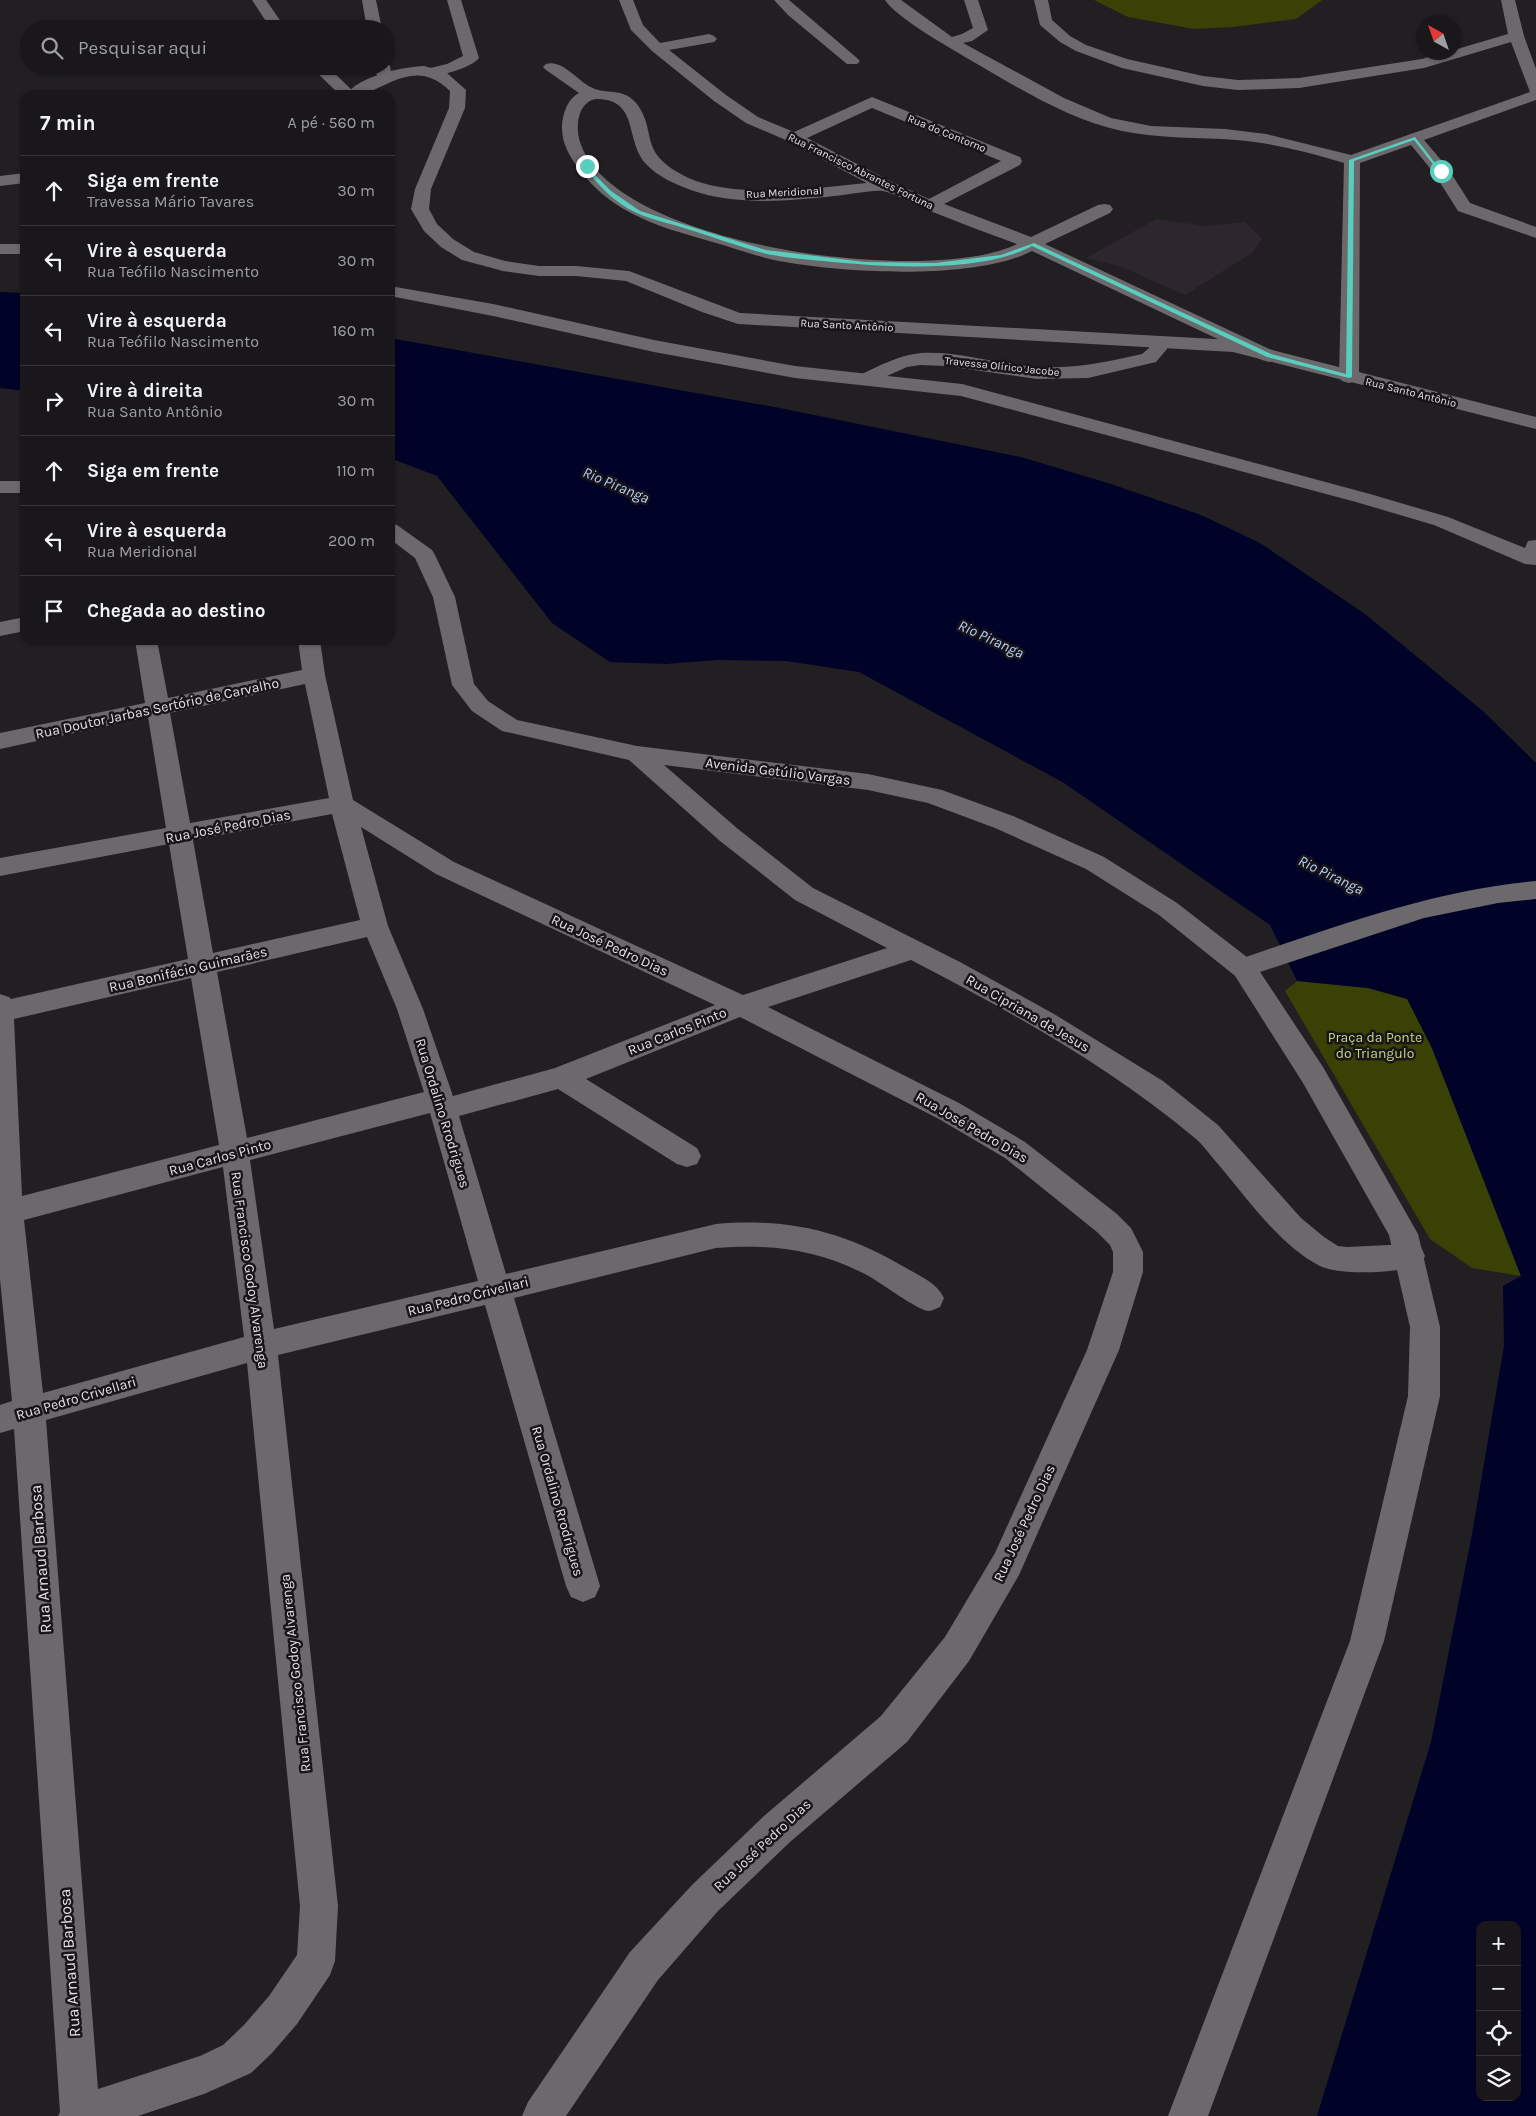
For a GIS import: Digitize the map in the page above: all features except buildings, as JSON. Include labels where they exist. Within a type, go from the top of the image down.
[{"type":"street","points":[[259,0],[272,20]]},
{"type":"street","points":[[369,0],[373,20]]},
{"type":"street","points":[[395,73],[430,72],[452,67],[471,58],[454,0]]},
{"type":"street","name":"Rua Francisco Abrantes Fortuna","points":[[626,0],[636,27],[657,48],[720,98],[752,120],[794,138],[886,186],[1032,244],[1269,356]]},
{"type":"street","points":[[781,0],[852,61]]},
{"type":"street","points":[[892,0],[912,17],[948,42],[1074,110],[1102,121],[1146,130],[1258,137],[1306,146],[1352,160],[1536,95]]},
{"type":"street","points":[[948,42],[967,38],[980,30],[981,25],[971,0]]},
{"type":"street","points":[[1041,0],[1045,22],[1054,31],[1081,48],[1122,63],[1203,81],[1238,85],[1298,83],[1424,63],[1520,33]]},
{"type":"street","points":[[1508,0],[1520,33],[1536,90]]},
{"type":"street","points":[[657,48],[710,39]]},
{"type":"street","points":[[551,67],[593,94]]},
{"type":"street","name":"Rua Santo Antônio","points":[[430,72],[448,80],[458,90],[457,108],[423,189],[420,209],[430,227],[447,243],[468,256],[504,266],[540,271],[576,271],[629,276],[738,318],[774,322],[1233,346],[1536,423]]},
{"type":"street","points":[[328,75],[344,90]]},
{"type":"street","points":[[360,90],[380,75]]},
{"type":"street","points":[[593,94],[580,99],[570,117],[570,138],[576,151],[596,179],[609,192],[638,212],[765,252],[865,264],[935,265],[970,262],[1002,257],[1017,252],[1104,210]]},
{"type":"street","name":"Rua Meridional","points":[[593,94],[609,95],[630,104],[633,108],[644,151],[652,162],[675,177],[699,186],[722,192],[761,195],[886,186]]},
{"type":"street","name":"Rua do Contorno","points":[[794,138],[872,102],[1014,160],[930,205]]},
{"type":"street","points":[[1415,138],[1441,171],[1464,207],[1536,233]]},
{"type":"street","points":[[1349,377],[1352,160]]},
{"type":"street","points":[[0,181],[20,179]]},
{"type":"street","points":[[0,249],[20,248]]},
{"type":"street","points":[[395,292],[493,310],[654,346],[796,372],[868,378],[962,390],[1353,495],[1441,521],[1535,555]]},
{"type":"street","name":"Travessa Olírico Jacobe","points":[[868,378],[901,363],[920,359],[946,360],[1037,372],[1088,372],[1149,358],[1158,349],[1158,342]]},
{"type":"street","points":[[0,487],[20,487]]},
{"type":"street","name":"Avenida Getúlio Vargas","points":[[395,533],[424,555],[444,597],[463,685],[480,706],[510,726],[637,754],[764,768],[858,781],[933,796],[1004,822],[1095,863],[1168,909],[1251,966],[1275,1015],[1313,1075],[1404,1234],[1425,1328],[1424,1396],[1367,1642],[1188,2116]]},
{"type":"street","points":[[0,629],[20,625]]},
{"type":"street","name":"Rua Francisco Godoy Alvarenga","points":[[79,2116],[204,2074],[236,2058],[258,2040],[282,2010],[316,1960],[319,1906],[262,1346],[234,1153],[156,708],[147,645]]},
{"type":"street","name":"Rua Ordalino Rrodrigues","points":[[310,645],[314,675],[342,804],[375,926],[410,1009],[441,1104],[583,1586]]},
{"type":"street","name":"Rua Doutor Jarbas Sertório de Carvalho","points":[[0,741],[314,675]]},
{"type":"street","name":"Rua Cipriana de Jesus","points":[[637,754],[729,835],[804,894],[911,950],[952,969],[1044,1021],[1153,1089],[1208,1133],[1291,1227],[1313,1246],[1331,1257],[1367,1260],[1410,1256]]},
{"type":"street","name":"Rua José Pedro Dias","points":[[0,867],[178,836],[342,804],[445,868],[741,1006],[949,1111],[1015,1150],[1089,1208],[1121,1237],[1128,1252],[1128,1272],[1103,1350],[1007,1564],[957,1649],[894,1729],[777,1829],[705,1898],[644,1966],[542,2116]]},
{"type":"street","points":[[1251,966],[1406,912],[1501,892],[1536,890]]},
{"type":"street","name":"Rua Bonifácio Guimarães","points":[[0,1009],[202,966],[375,926]]},
{"type":"street","name":"Rua Carlos Pinto","points":[[4,1213],[234,1153],[561,1077],[741,1006],[911,950]]},
{"type":"street","name":"Rua Arnaud Barbosa","points":[[0,1009],[4,1213],[15,1415],[79,2116]]},
{"type":"street","points":[[561,1077],[687,1156]]},
{"type":"street","name":"Rua Pedro Crivellari","points":[[15,1415],[262,1346],[663,1250],[691,1241],[739,1233],[760,1233],[807,1238],[848,1251],[893,1274],[929,1298]]},
{"type":"shaded area","points":[[1156,219],[1206,226],[1245,222],[1262,239],[1252,253],[1185,295],[1119,266],[1086,258]]},
{"type":"green space","points":[[1094,0],[1322,0],[1296,19],[1233,27],[1194,29],[1128,17]]},
{"type":"green space","name":"Praça da Ponte do Triangulo","points":[[1297,981],[1368,988],[1407,998],[1432,1048],[1521,1276],[1472,1268],[1430,1239],[1285,991]]},
{"type":"water","points":[[0,292],[20,293],[20,390],[0,388]]},
{"type":"water","name":"Rio Piranga","points":[[395,339],[780,408],[1021,457],[1111,484],[1201,515],[1260,543],[1365,614],[1484,712],[1536,763],[1536,2116],[1317,2116],[1431,1742],[1472,1534],[1504,1346],[1503,1286],[1521,1276],[1432,1048],[1407,999],[1368,988],[1297,981],[1270,925],[1064,783],[859,672],[786,661],[718,660],[666,664],[610,662],[552,623],[437,476],[395,460]]},
{"type":"route","points":[[587,166],[596,179],[609,192],[638,212],[765,252],[787,256],[865,264],[935,265],[1002,257],[1032,244],[1269,356],[1349,377],[1352,160],[1415,138],[1441,171]]}]
